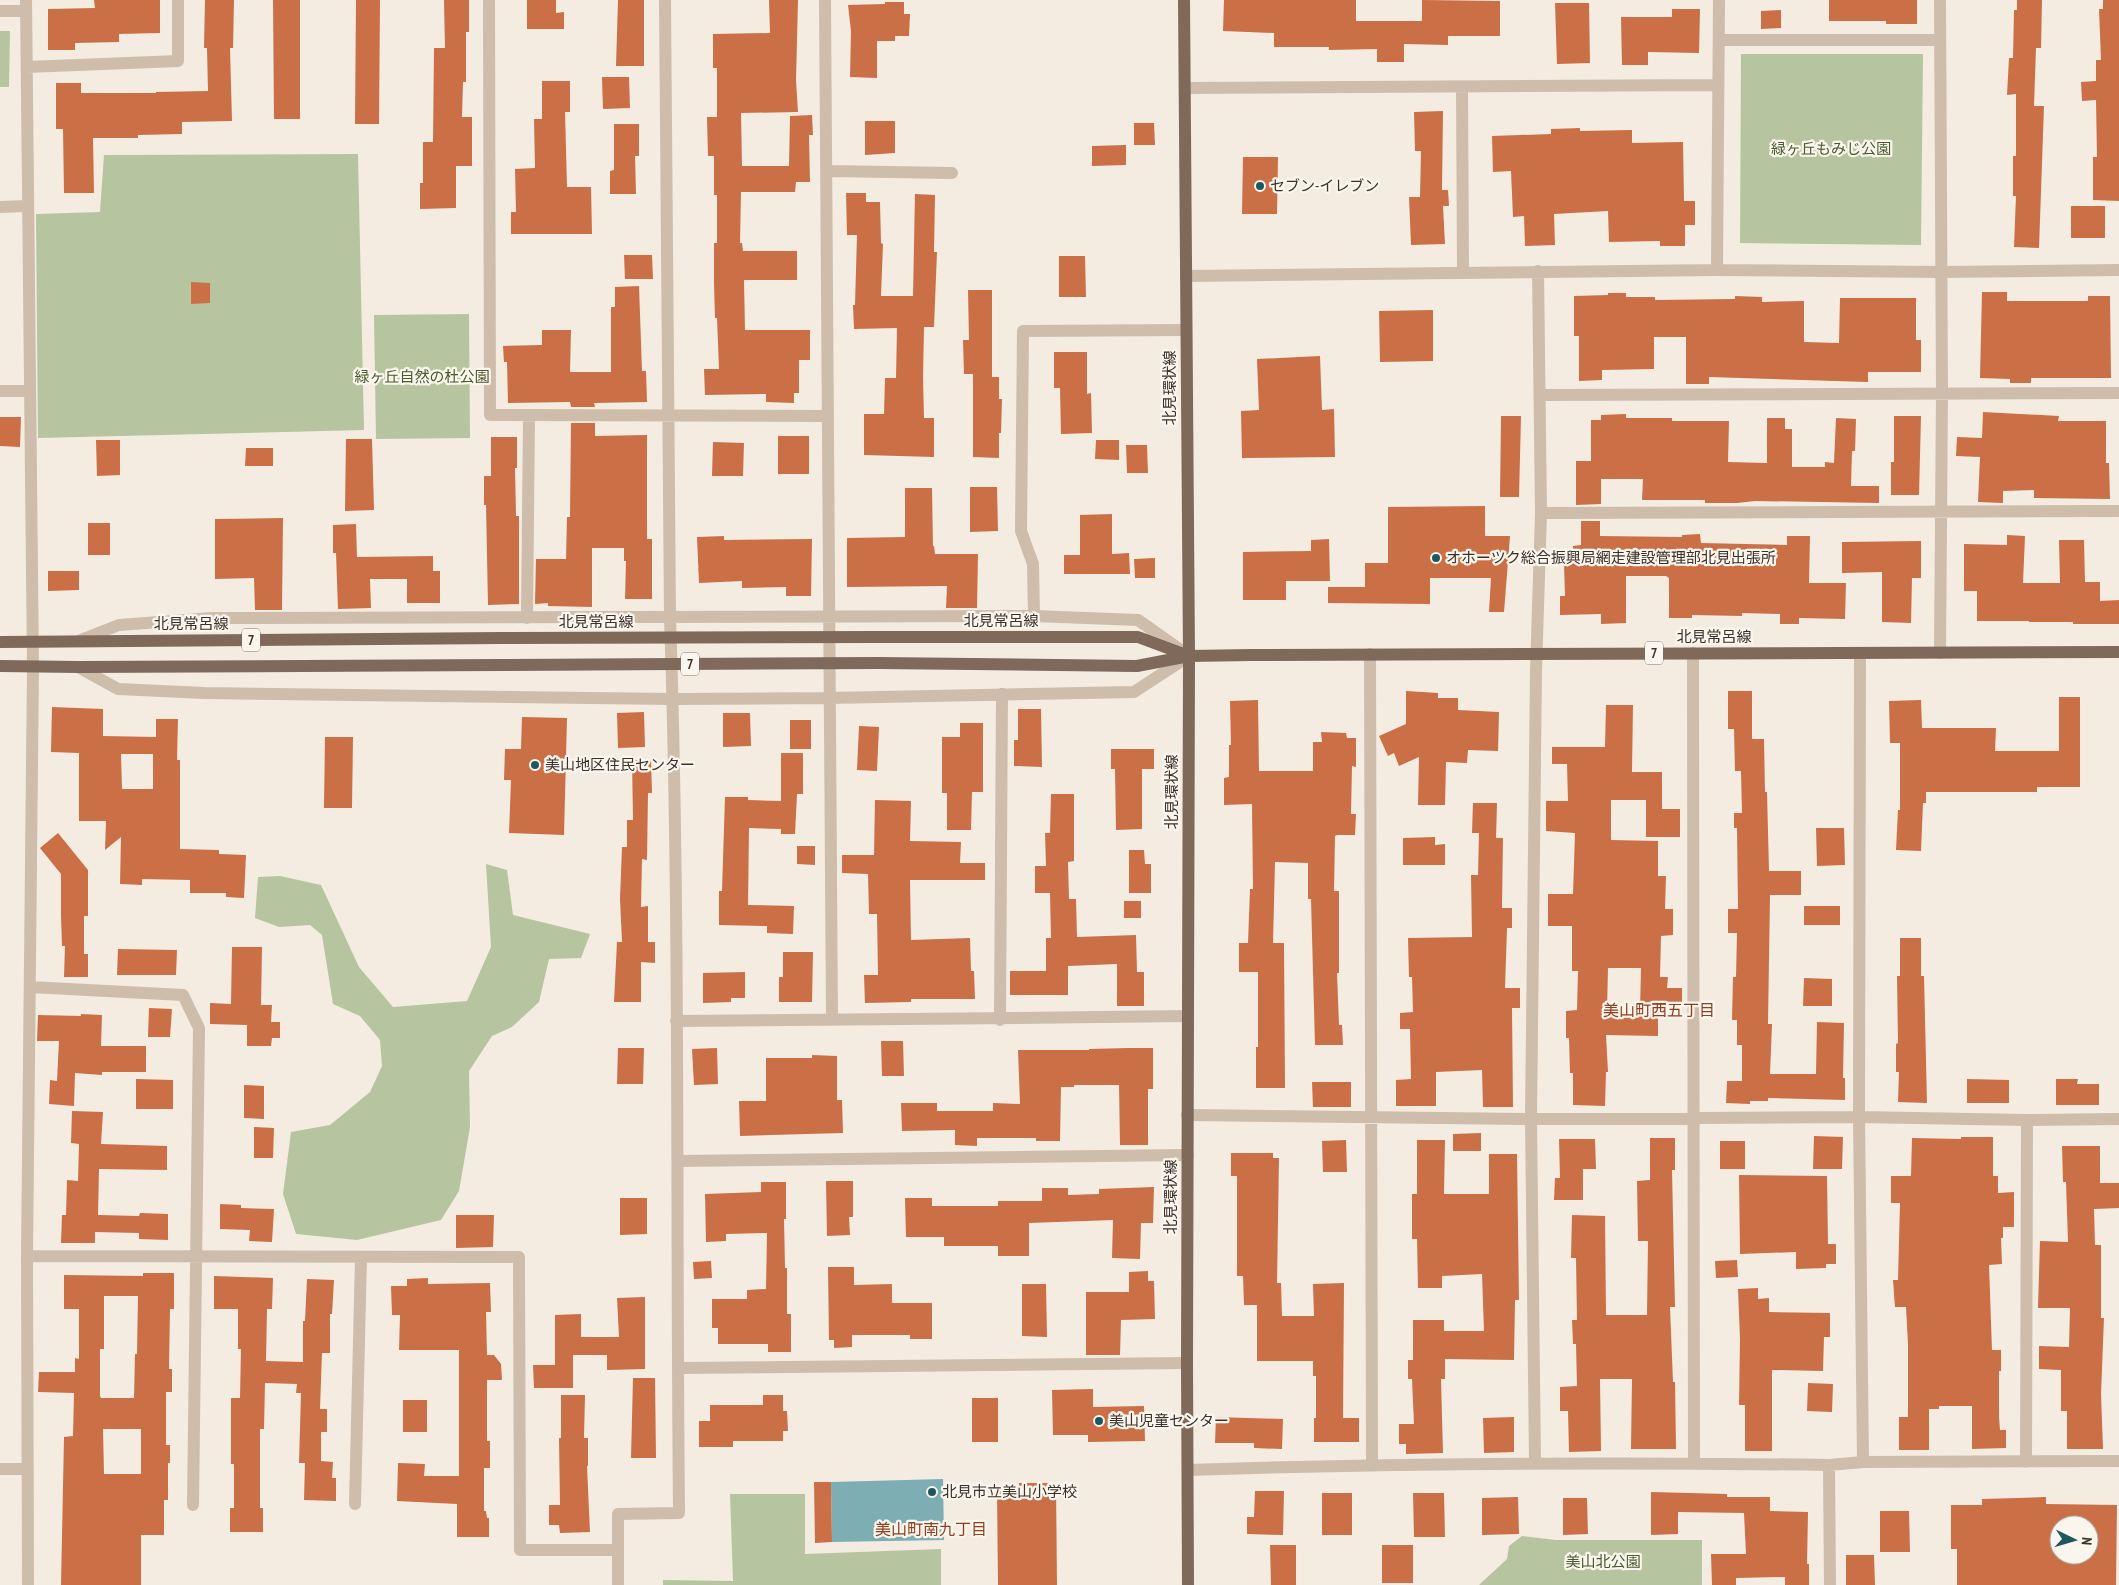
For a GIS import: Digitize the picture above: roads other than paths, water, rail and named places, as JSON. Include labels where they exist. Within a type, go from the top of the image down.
[{"type":"main road","name":"北見環状線","points":[[1184,0],[1189,656],[1187,1016],[1188,1585]]},
{"type":"main road","name":"北見常呂線","points":[[0,642],[502,638],[1138,638],[1189,656]]},
{"type":"main road","name":"北見常呂線","points":[[0,666],[879,664],[1137,666],[1189,656],[2119,652]]},
{"type":"street","points":[[27,67],[178,62],[178,0]]},
{"type":"street","points":[[488,0],[490,415],[828,416]]},
{"type":"street","points":[[618,1585],[618,1514],[679,1513],[679,1161],[673,699],[670,617],[664,0]]},
{"type":"street","points":[[825,0],[832,1019]]},
{"type":"street","points":[[1717,270],[1719,0]]},
{"type":"street","points":[[1940,0],[1942,393],[1940,653]]},
{"type":"street","points":[[0,11],[26,6],[33,666],[27,1256],[28,1585]]},
{"type":"street","points":[[1719,40],[1939,40]]},
{"type":"street","points":[[1185,88],[1718,85]]},
{"type":"street","points":[[1462,87],[1463,273]]},
{"type":"street","points":[[827,171],[952,173]]},
{"type":"street","points":[[0,206],[27,206]]},
{"type":"street","points":[[1186,276],[1538,271],[1940,272],[2119,270]]},
{"type":"street","points":[[1535,1462],[1531,1119],[1536,654],[1541,513],[1538,271]]},
{"type":"street","points":[[1034,616],[1033,564],[1020,531],[1022,331],[1186,330]]},
{"type":"street","points":[[0,391],[29,390]]},
{"type":"street","points":[[1540,395],[2119,393]]},
{"type":"street","points":[[526,618],[529,415]]},
{"type":"street","points":[[1541,513],[2119,511]]},
{"type":"street","points":[[78,641],[119,625],[212,618],[1034,616],[1138,620],[1189,656],[1134,692],[830,698],[673,699],[204,693],[118,689],[78,667]]},
{"type":"street","points":[[1693,653],[1694,1463]]},
{"type":"street","points":[[1860,653],[1859,1117],[1863,1462]]},
{"type":"street","points":[[1370,654],[1372,1464]]},
{"type":"street","points":[[1000,1020],[1002,694]]},
{"type":"street","points":[[30,987],[184,995],[199,1028],[194,1505]]},
{"type":"street","points":[[676,1021],[832,1019],[1000,1020],[1187,1016]]},
{"type":"street","points":[[1187,1115],[1531,1119],[1859,1117],[2027,1120],[2119,1119]]},
{"type":"street","points":[[2026,1462],[2027,1120]]},
{"type":"street","points":[[679,1161],[1188,1155]]},
{"type":"street","points":[[27,1256],[519,1257],[520,1550],[618,1550]]},
{"type":"street","points":[[354,1504],[361,1258]]},
{"type":"street","points":[[678,1368],[1187,1363]]},
{"type":"street","points":[[1188,1470],[1372,1464],[1535,1462],[1829,1465],[1863,1462],[2119,1461]]},
{"type":"street","points":[[1829,1465],[1830,1585]]},
{"type":"street","points":[[0,1469],[27,1469]]},
{"type":"water","points":[[943,1479],[944,1540],[832,1542],[831,1482]]},
{"type":"place","name":"セブン-イレブン","points":[[1260,186]]},
{"type":"place","name":"オホーツク総合振興局網走建設管理部北見出張所","points":[[1436,558]]},
{"type":"place","name":"美山地区住民センター","points":[[535,765]]},
{"type":"place","name":"美山児童センター","points":[[1099,1421]]},
{"type":"place","name":"北見市立美山小学校","points":[[932,1492]]},
{"type":"district","name":"美山町西五丁目","points":[[1659,1010]]},
{"type":"district","name":"美山町南九丁目","points":[[931,1529]]},
{"type":"park label","name":"緑ヶ丘もみじ公園","points":[[1831,149]]},
{"type":"park label","name":"緑ヶ丘自然の杜公園","points":[[422,377]]},
{"type":"park label","name":"美山北公園","points":[[1603,1562]]}]
